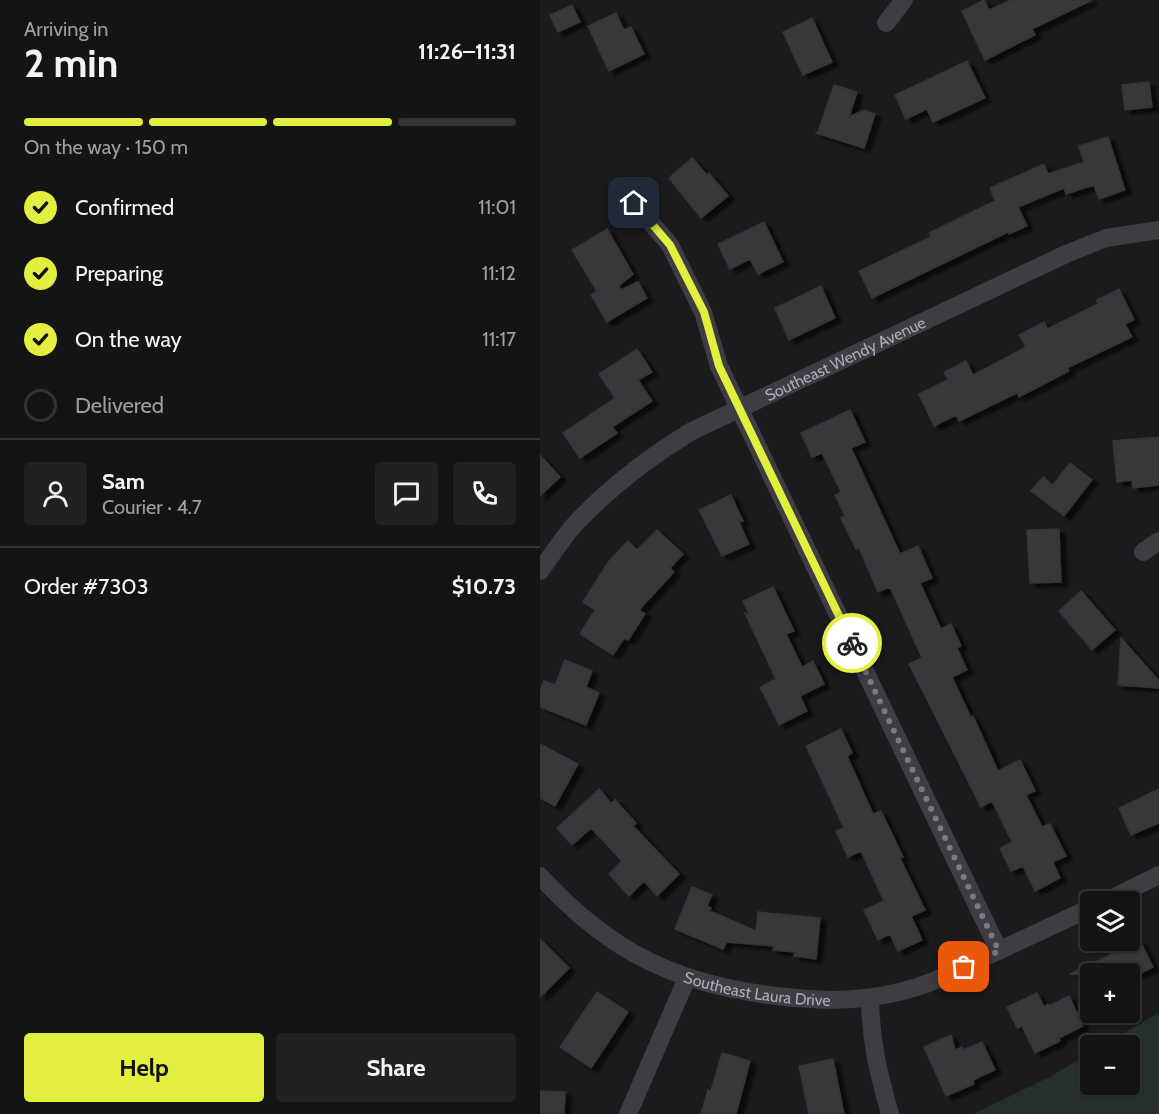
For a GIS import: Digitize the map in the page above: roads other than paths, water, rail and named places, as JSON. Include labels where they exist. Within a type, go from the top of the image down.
[{"type":"street","points":[[886,23],[904,0]]},
{"type":"street","points":[[622,189],[670,245],[704,312],[719,366],[999,951]]},
{"type":"street","name":"Southeast Wendy Avenue","points":[[540,571],[575,524],[618,482],[666,446],[739,408],[1066,254],[1106,238],[1159,230]]},
{"type":"street","points":[[1143,552],[1159,541]]},
{"type":"street","points":[[1126,891],[1159,875]]},
{"type":"street","name":"Southeast Laura Drive","points":[[540,876],[595,928],[658,966],[687,978],[736,991],[811,1000],[870,999],[917,987],[1080,913]]},
{"type":"street","points":[[628,1114],[687,978]]},
{"type":"street","points":[[870,999],[870,1033],[875,1063],[890,1114]]}]
